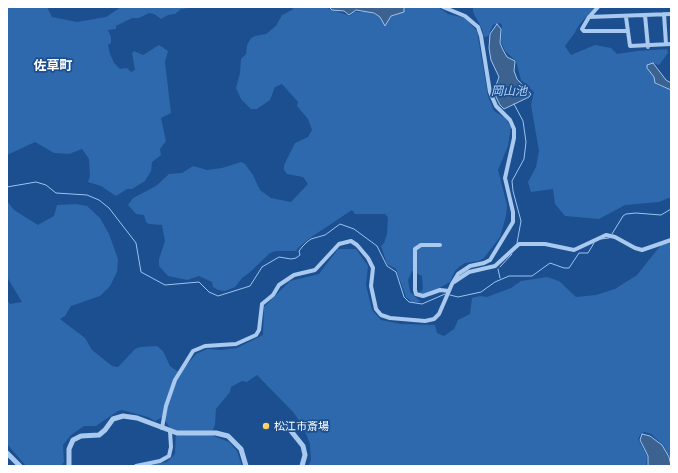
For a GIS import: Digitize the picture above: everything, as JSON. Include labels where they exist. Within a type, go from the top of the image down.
[{"type":"street","points":[[162,428],[166,406],[175,380],[193,351],[205,346],[236,344],[256,335],[259,330],[262,304],[274,295],[279,284],[294,275],[315,270],[339,244],[348,241],[354,243],[372,265],[374,273],[371,286],[373,301],[378,312],[385,317],[430,320],[439,314],[458,274],[466,268],[489,261],[513,222],[505,178],[514,134],[513,124],[496,106],[490,92],[481,36],[478,27],[465,16],[444,7]]},
{"type":"street","points":[[598,7],[582,28],[584,32],[627,31]]},
{"type":"street","points":[[626,17],[630,46],[648,47],[669,44],[664,14]]},
{"type":"street","points":[[589,17],[626,17],[671,14]]},
{"type":"street","points":[[645,15],[648,47]]},
{"type":"street","points":[[452,284],[469,272],[495,266],[519,244],[545,244],[574,250],[606,235],[612,236],[642,250],[671,240]]},
{"type":"street","points":[[440,245],[421,245],[416,247],[415,290],[416,294],[423,296],[440,290],[448,293]]},
{"type":"street","points":[[69,466],[69,449],[73,440],[81,436],[99,435],[116,417],[127,416],[183,434],[216,433],[228,436],[240,449],[246,466]]},
{"type":"street","points":[[287,426],[304,446],[302,466]]},
{"type":"street","points":[[136,466],[160,461],[169,456],[172,447],[170,431]]},
{"type":"street","points":[[7,453],[20,466]]},
{"type":"shaded area","points":[[7,7],[47,7],[52,17],[77,22],[106,17],[121,7],[199,7],[181,9],[175,14],[168,15],[161,19],[154,14],[149,13],[139,18],[132,18],[116,26],[116,29],[108,30],[111,37],[111,43],[108,45],[110,54],[114,63],[120,69],[127,68],[131,72],[135,70],[132,53],[134,51],[143,55],[159,45],[168,51],[165,62],[171,113],[161,118],[166,141],[160,149],[161,155],[152,162],[151,171],[145,181],[116,196],[101,186],[88,182],[90,176],[89,159],[82,149],[69,154],[54,153],[35,142],[7,155]]},
{"type":"shaded area","points":[[294,7],[324,7],[350,16],[354,12],[370,12],[380,17],[385,26],[391,16],[404,12],[404,7],[438,7],[448,14],[465,18],[477,31],[488,96],[494,111],[505,118],[511,127],[508,146],[498,170],[507,205],[506,216],[500,237],[484,258],[479,261],[465,263],[455,271],[450,282],[427,295],[419,293],[423,289],[422,276],[412,271],[408,280],[410,292],[421,302],[412,302],[406,297],[396,269],[387,264],[381,246],[384,243],[387,234],[388,217],[385,214],[355,214],[352,210],[310,238],[296,251],[276,251],[270,253],[242,278],[235,287],[225,291],[218,290],[213,287],[212,282],[199,276],[187,280],[168,276],[159,266],[159,259],[165,241],[162,225],[149,224],[146,222],[144,215],[136,214],[128,205],[133,198],[156,186],[169,174],[182,173],[193,166],[207,170],[222,168],[241,162],[245,164],[253,175],[260,190],[271,198],[291,202],[308,184],[303,177],[287,174],[284,170],[284,165],[295,143],[308,137],[312,130],[308,119],[297,106],[298,102],[282,84],[275,87],[270,100],[257,109],[251,109],[241,99],[236,88],[240,73],[241,59],[246,54],[247,45],[251,38],[266,34],[276,26],[282,15],[292,10]]},
{"type":"shaded area","points":[[473,7],[595,7],[579,25],[565,46],[571,55],[595,45],[611,48],[617,54],[667,49],[668,53],[659,65],[652,63],[648,65],[647,68],[654,77],[657,85],[671,90],[671,197],[659,202],[625,205],[599,219],[565,216],[555,204],[553,189],[531,192],[528,182],[536,167],[539,151],[531,105],[534,92],[521,80],[516,61],[505,51],[501,42],[502,25],[499,23],[493,25],[488,36],[484,37],[482,29],[473,12]]},
{"type":"shaded area","points":[[7,201],[14,210],[38,225],[54,216],[57,205],[76,204],[87,206],[100,218],[109,234],[118,259],[117,272],[110,286],[100,296],[71,306],[65,316],[60,319],[85,338],[92,350],[112,366],[118,367],[135,349],[140,347],[157,346],[163,351],[170,366],[181,374],[196,354],[207,349],[221,350],[237,348],[263,335],[264,307],[290,281],[319,274],[338,249],[356,249],[368,266],[366,285],[372,310],[381,320],[401,324],[435,325],[437,333],[444,336],[454,329],[458,320],[470,314],[472,298],[480,296],[487,297],[511,288],[521,281],[547,277],[559,281],[576,297],[596,295],[615,289],[637,275],[661,245],[671,243],[671,459],[663,445],[651,434],[645,432],[641,433],[638,439],[647,456],[646,466],[308,466],[311,460],[310,444],[303,426],[293,412],[257,375],[247,382],[242,381],[231,387],[230,392],[216,409],[215,425],[211,435],[229,442],[237,451],[242,466],[145,466],[167,462],[175,454],[176,430],[170,428],[163,417],[155,421],[148,417],[122,410],[118,411],[96,426],[84,426],[71,435],[63,445],[64,462],[61,466],[26,466],[7,444],[7,300],[10,304],[22,302],[7,277]]},
{"type":"water","points":[[329,7],[404,7],[404,12],[391,16],[385,26],[380,17],[374,13],[356,10],[349,15],[344,11],[332,10]]},
{"type":"water","name":"岡山池","points":[[497,24],[501,29],[500,43],[503,50],[507,57],[515,61],[514,71],[517,79],[531,94],[529,97],[504,109],[496,97],[495,88],[499,77],[491,60],[489,48],[490,34]]},
{"type":"water","points":[[653,63],[666,80],[671,83],[671,90],[655,83],[654,77],[647,68],[647,65]]},
{"type":"water","points":[[642,434],[650,436],[662,445],[669,457],[671,466],[648,466],[648,456],[640,440]]},
{"type":"waterway","points":[[514,104],[523,121],[526,142],[524,159],[512,181],[513,191],[521,221],[517,243]]},
{"type":"waterway","points":[[7,187],[36,182],[46,185],[56,193],[87,195],[99,200],[109,208],[136,243],[141,272],[165,285],[199,282],[209,292],[218,296],[250,286],[262,267],[279,257],[291,259],[296,258],[300,255],[299,251],[307,242],[311,239],[325,235],[340,224],[354,229],[377,246],[387,266],[396,272],[404,297],[409,302],[422,304],[445,294]]},
{"type":"waterway","points":[[612,234],[623,216],[626,214],[636,213],[661,215],[671,209]]},
{"type":"waterway","points":[[601,239],[609,238]]},
{"type":"waterway","points":[[450,295],[458,297],[481,292],[495,282],[509,276],[532,276],[550,263],[564,268],[569,268],[579,253],[588,253],[594,243]]},
{"type":"waterway","points":[[500,267],[512,254]]},
{"type":"waterway","points":[[498,269],[500,278]]},
{"type":"place","name":"松江市斎場","points":[[266,426]]},
{"type":"district","name":"佐草町","points":[[53,66]]}]
